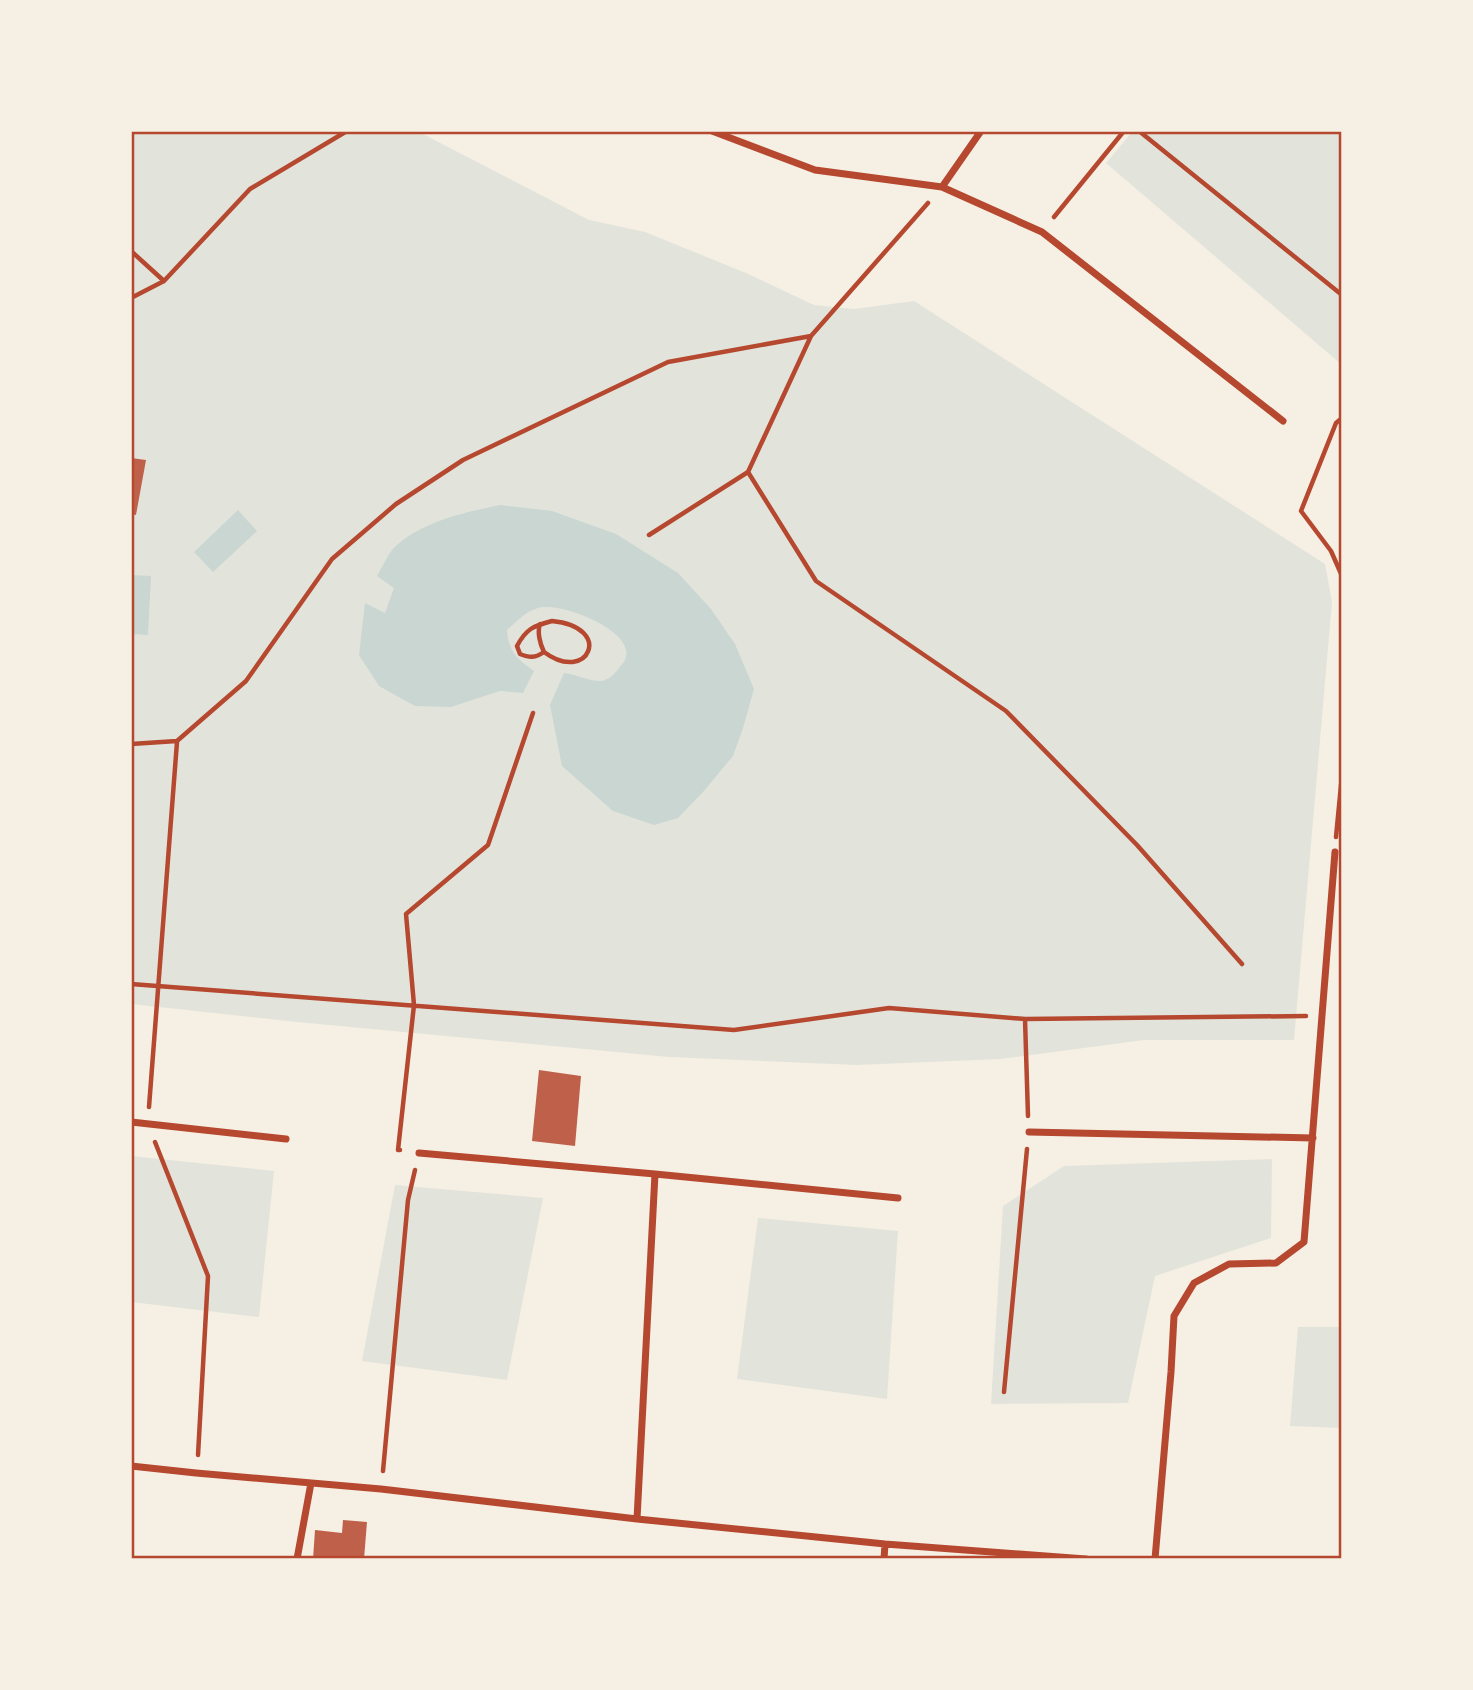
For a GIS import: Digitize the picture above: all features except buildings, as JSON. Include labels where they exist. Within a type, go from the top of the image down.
[{"type":"street","points":[[712,131],[815,170],[942,187],[1042,232],[1283,421]]},
{"type":"street","points":[[942,187],[981,131]]},
{"type":"street","points":[[1155,1559],[1174,1316],[1194,1283],[1229,1264],[1276,1263],[1304,1242],[1335,852]]},
{"type":"street","points":[[131,1122],[286,1139]]},
{"type":"street","points":[[1029,1132],[1313,1138]]},
{"type":"street","points":[[419,1153],[898,1198]]},
{"type":"street","points":[[637,1519],[655,1174]]},
{"type":"street","points":[[131,1466],[381,1489],[885,1544],[1086,1559]]},
{"type":"street","points":[[297,1559],[311,1483]]},
{"type":"street","points":[[884,1559],[885,1544]]},
{"type":"path","points":[[131,298],[164,281],[250,189],[347,131]]},
{"type":"path","points":[[1042,232],[1124,131]]},
{"type":"path","points":[[1139,131],[1342,295]]},
{"type":"path","points":[[649,535],[748,472],[811,336],[942,187]]},
{"type":"path","points":[[131,251],[164,281]]},
{"type":"path","points":[[131,744],[177,741],[246,681],[332,559],[396,504],[463,460],[668,362],[811,336]]},
{"type":"path","points":[[1342,418],[1336,423],[1301,511],[1331,551],[1342,576]]},
{"type":"path","points":[[748,472],[817,581],[1006,711],[1137,845],[1242,964]]},
{"type":"path","points":[[540,624],[538,630],[541,647],[553,658],[578,662],[590,651],[590,643],[577,628],[567,623],[552,621],[540,624],[530,628],[517,646],[520,654],[529,658],[544,652]]},
{"type":"path","points":[[381,1489],[408,1200],[419,1153],[398,1150],[414,1005],[405,914],[488,845],[533,713]]},
{"type":"path","points":[[177,741],[148,1123],[208,1276],[197,1474]]},
{"type":"path","points":[[1335,852],[1342,775]]},
{"type":"path","points":[[131,984],[734,1030],[889,1009],[1025,1019],[1309,1016]]},
{"type":"path","points":[[1004,1392],[1029,1132],[1025,1019]]},
{"type":"shaded area","points":[[131,131],[417,131],[589,220],[645,232],[746,273],[814,305],[854,309],[914,301],[1325,564],[1332,602],[1294,1040],[1144,1040],[1000,1059],[857,1065],[669,1057],[131,1004]]},
{"type":"shaded area","points":[[1133,131],[1342,131],[1342,365],[1106,163]]},
{"type":"shaded area","points":[[500,505],[552,511],[616,534],[678,573],[711,609],[735,644],[754,689],[743,728],[733,756],[678,818],[654,825],[613,811],[562,766],[550,705],[564,673],[601,681],[615,673],[626,658],[622,641],[602,625],[574,612],[560,609],[548,607],[529,612],[507,630],[515,654],[534,671],[523,693],[500,691],[451,707],[415,706],[379,686],[359,655],[365,603],[385,613],[394,588],[377,576],[395,547],[433,523]]},
{"type":"shaded area","points":[[238,510],[257,531],[213,572],[194,552]]},
{"type":"shaded area","points":[[131,575],[151,576],[148,635],[131,634]]},
{"type":"shaded area","points":[[131,1156],[274,1171],[259,1317],[131,1302]]},
{"type":"shaded area","points":[[1272,1159],[1271,1238],[1155,1276],[1128,1403],[991,1404],[1003,1206],[1064,1166]]},
{"type":"shaded area","points":[[395,1185],[543,1198],[507,1380],[362,1361]]},
{"type":"shaded area","points":[[758,1218],[898,1231],[887,1399],[737,1379]]},
{"type":"shaded area","points":[[1298,1327],[1342,1327],[1342,1428],[1290,1426]]}]
